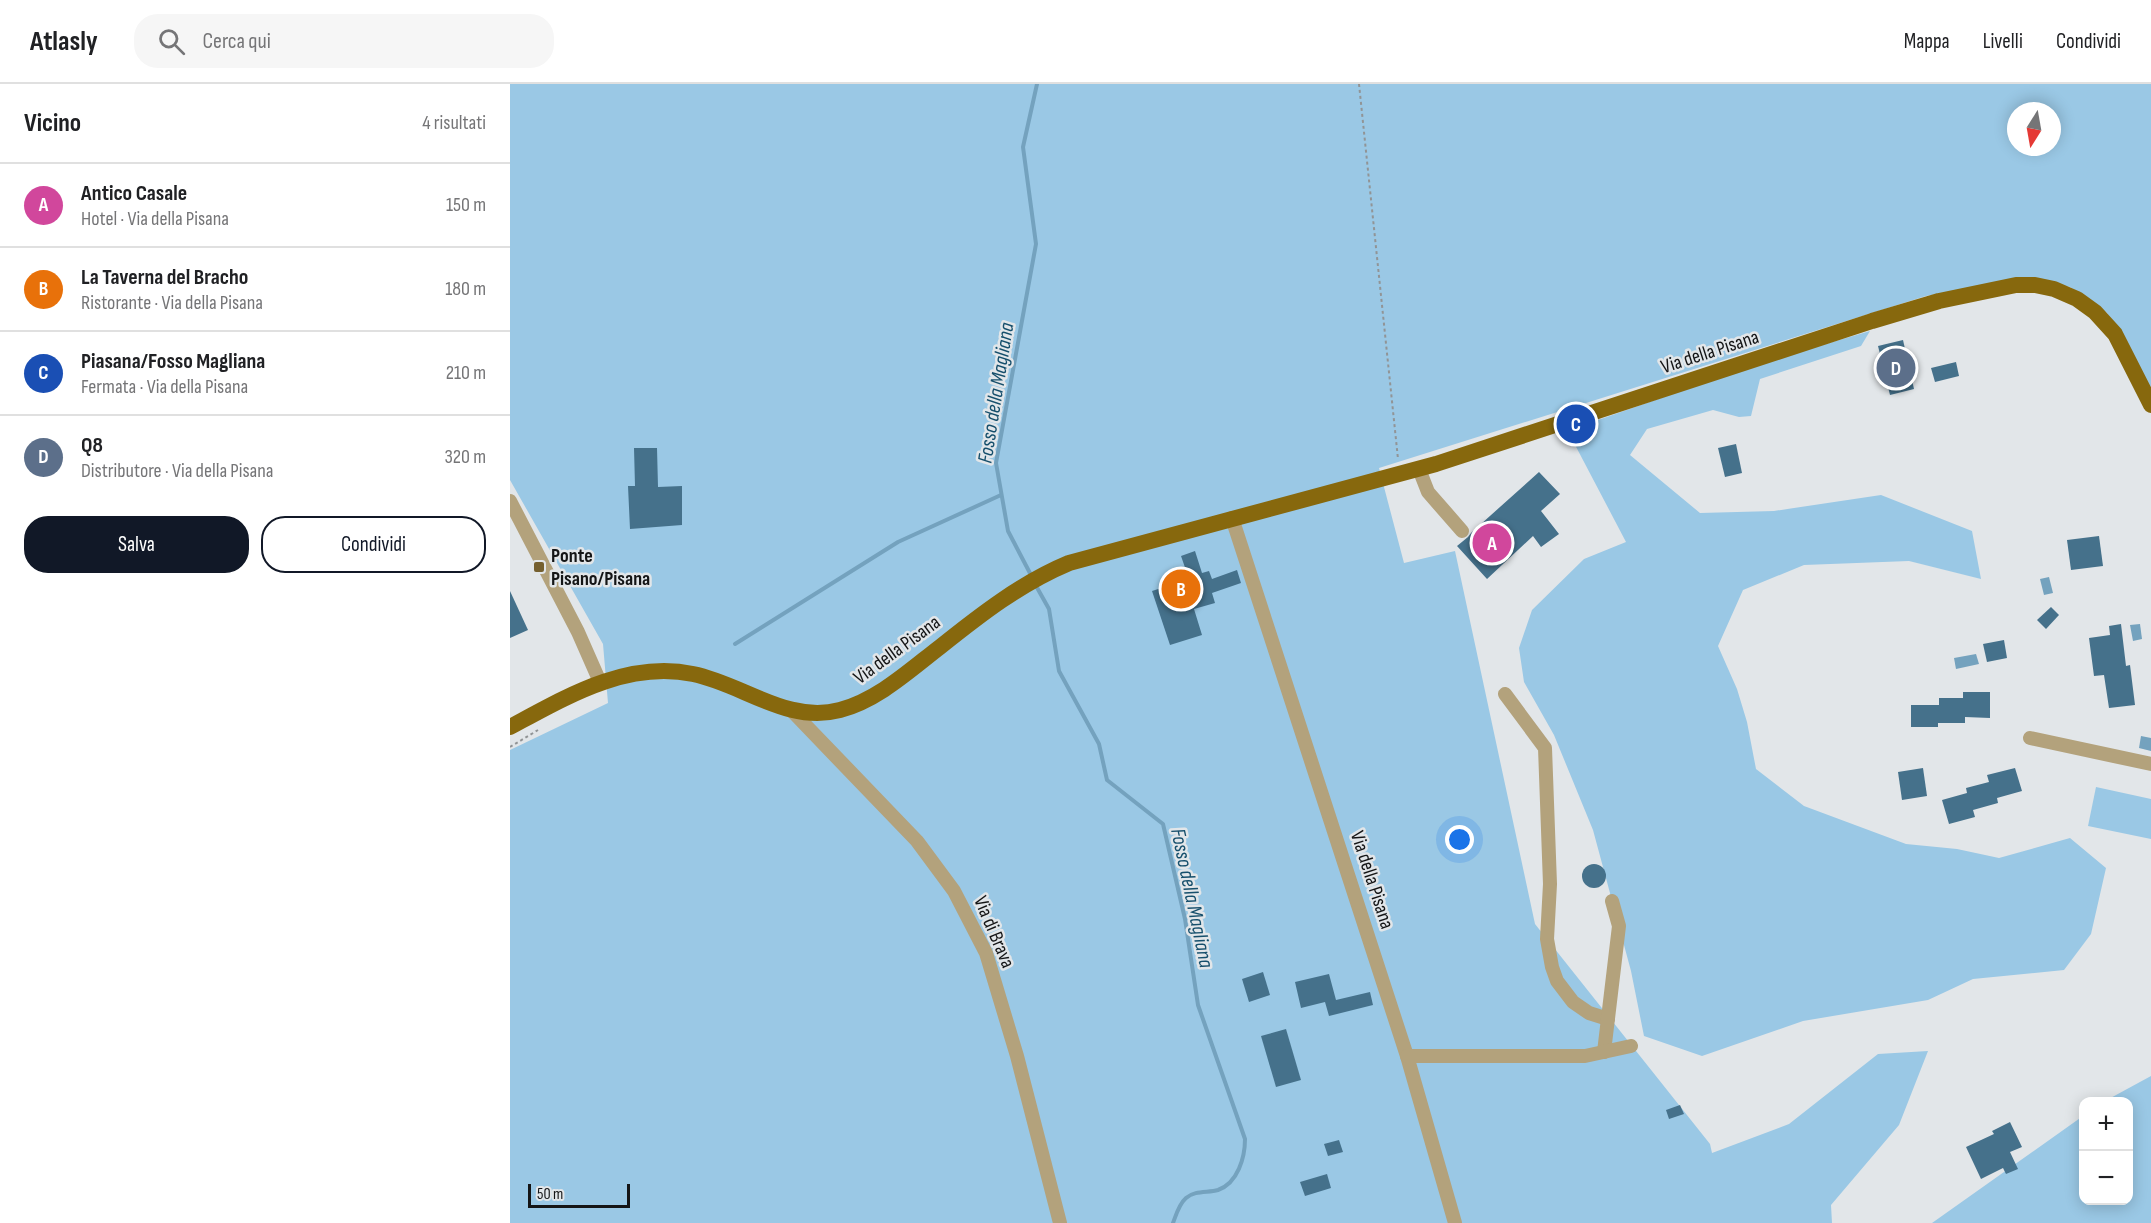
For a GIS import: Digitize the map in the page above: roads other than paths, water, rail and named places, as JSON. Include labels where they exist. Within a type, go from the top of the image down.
[{"type":"main road","name":"Via della Pisana","points":[[510,727],[600,682],[640,672],[683,672],[717,682],[792,711],[831,712],[847,708],[865,700],[898,679],[981,614],[1015,591],[1069,563],[1419,469],[1872,321],[1939,301],[2016,285],[2035,285],[2054,290],[2077,299],[2095,312],[2115,334],[2151,405]]},
{"type":"street","points":[[1419,469],[1432,497],[1462,531]]},
{"type":"street","points":[[510,501],[578,633],[600,682]]},
{"type":"street","name":"Via della Pisana","points":[[1232,518],[1407,1056],[1455,1223]]},
{"type":"street","points":[[1505,694],[1545,748],[1550,884],[1547,939],[1552,968],[1557,981],[1573,1002],[1589,1013],[1608,1018]]},
{"type":"street","name":"Via di Brava","points":[[792,711],[917,841],[954,891],[986,953],[1017,1056],[1060,1223]]},
{"type":"street","points":[[2030,738],[2151,764]]},
{"type":"street","points":[[1604,1052],[1619,926],[1612,901]]},
{"type":"street","points":[[1407,1056],[1585,1056],[1630,1046]]},
{"type":"waterway","name":"Fosso della Magliana","points":[[1032,577],[1008,531],[996,463],[1036,244],[1023,147],[1037,84]]},
{"type":"waterway","points":[[735,644],[898,542],[1001,495]]},
{"type":"waterway","name":"Fosso della Magliana","points":[[1035,584],[1049,609],[1059,671],[1099,744],[1107,780],[1163,824],[1185,919],[1198,1005],[1245,1139],[1242,1161],[1231,1182],[1218,1190],[1190,1195],[1180,1206],[1173,1223]]},
{"type":"place","name":"Q8","points":[[1896,368]]},
{"type":"place","name":"Piasana/Fosso Magliana","points":[[1576,424]]},
{"type":"place","name":"Antico Casale","points":[[1492,543]]},
{"type":"place","name":"Ponte Pisano/Pisana","points":[[539,567]]},
{"type":"place","name":"La Taverna del Bracho","points":[[1181,589]]}]
